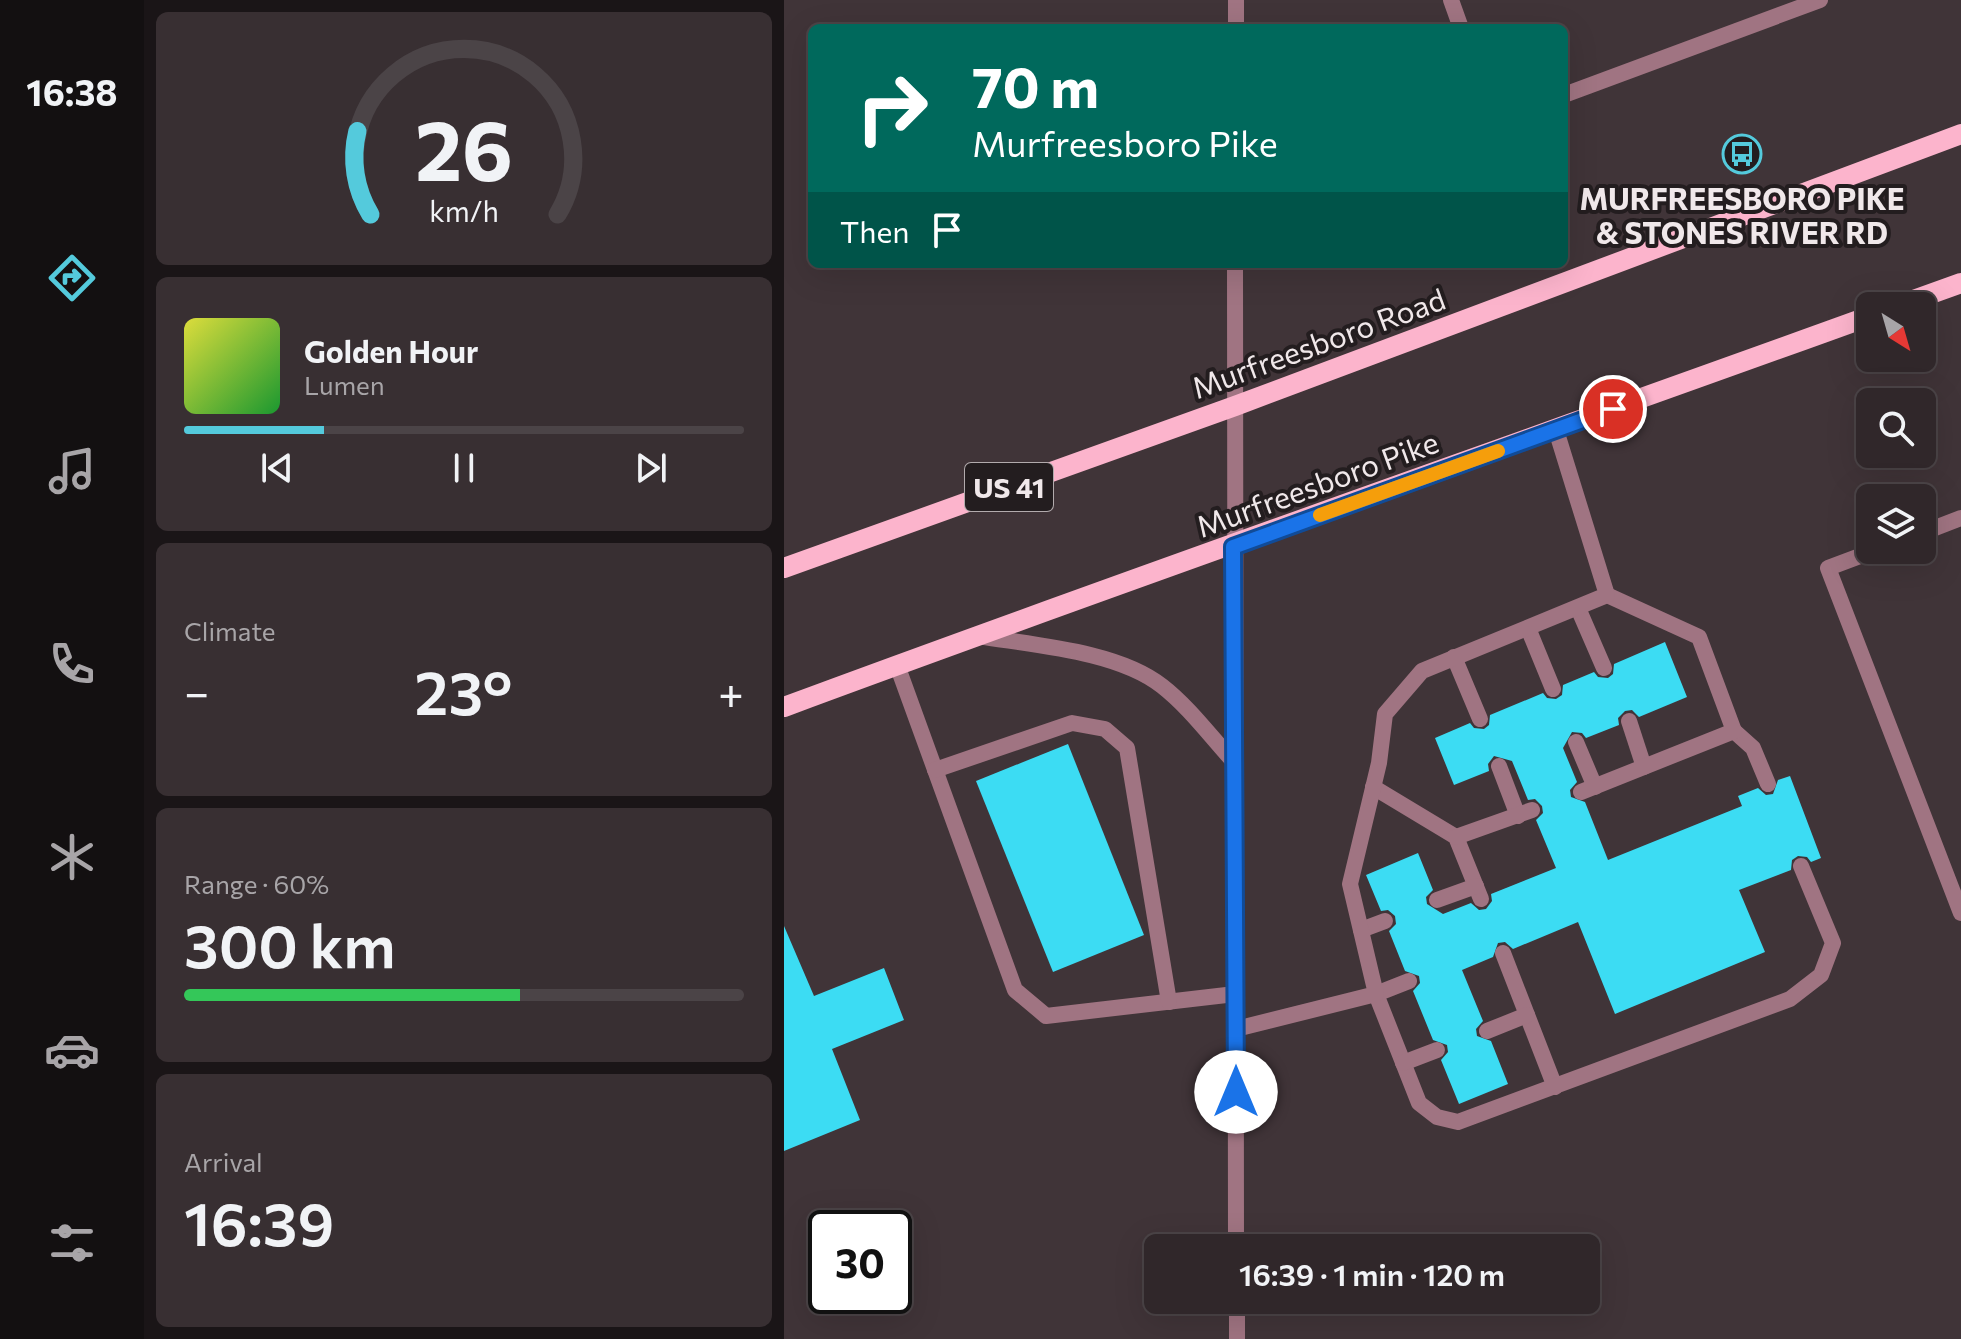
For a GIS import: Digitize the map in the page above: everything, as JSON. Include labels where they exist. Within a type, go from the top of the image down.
[{"type":"main road","name":"Murfreesboro Road","points":[[784,568],[1235,406],[1961,134]]},
{"type":"main road","points":[[1936,292],[1961,283]]},
{"type":"main road","name":"Murfreesboro Pike","points":[[784,707],[1121,582],[1233,547],[1856,321]]},
{"type":"street","points":[[1236,0],[1236,24]]},
{"type":"street","points":[[1451,0],[1460,24]]},
{"type":"street","points":[[1568,94],[1820,0]]},
{"type":"street","points":[[1235,268],[1236,1234]]},
{"type":"street","points":[[1556,430],[1607,595],[1699,637],[1734,731],[1753,748],[1768,784]]},
{"type":"street","points":[[1936,528],[1961,518]]},
{"type":"street","points":[[1856,558],[1828,568],[1961,913]]},
{"type":"street","points":[[1607,595],[1422,671],[1385,714],[1373,787],[1350,884],[1376,994],[1419,1103],[1437,1117],[1458,1122],[1790,999],[1821,975],[1833,943],[1801,866]]},
{"type":"street","points":[[1578,608],[1604,668]]},
{"type":"street","points":[[1528,628],[1553,689]]},
{"type":"street","points":[[977,636],[1065,650],[1131,668],[1161,685],[1234,762]]},
{"type":"street","points":[[1454,657],[1480,719]]},
{"type":"street","points":[[897,665],[1015,990],[1046,1016],[1235,994]]},
{"type":"street","points":[[1629,721],[1644,767]]},
{"type":"street","points":[[935,770],[1072,723],[1105,729],[1127,748],[1169,1002]]},
{"type":"street","points":[[1576,742],[1588,789],[1734,731]]},
{"type":"street","points":[[1456,837],[1525,813],[1499,766]]},
{"type":"street","points":[[1373,787],[1456,837],[1478,892],[1437,900]]},
{"type":"street","points":[[1361,930],[1385,921]]},
{"type":"street","points":[[1503,953],[1555,1087]]},
{"type":"street","points":[[1236,1029],[1376,994],[1409,981]]},
{"type":"street","points":[[1487,1031],[1527,1015]]},
{"type":"street","points":[[1403,1063],[1437,1050]]},
{"type":"street","points":[[1237,1314],[1237,1339]]},
{"type":"building","points":[[1665,642],[1687,697],[1639,717],[1632,710],[1625,711],[1618,718],[1619,725],[1586,738],[1582,733],[1572,732],[1563,748],[1577,782],[1570,790],[1571,797],[1585,802],[1608,860],[1742,806],[1738,796],[1758,788],[1766,795],[1773,794],[1778,780],[1790,776],[1821,858],[1811,862],[1807,857],[1798,856],[1792,860],[1791,870],[1739,890],[1765,952],[1615,1014],[1578,922],[1513,949],[1505,942],[1498,943],[1493,957],[1462,970],[1483,1021],[1476,1029],[1477,1036],[1491,1041],[1508,1084],[1459,1104],[1441,1060],[1448,1052],[1447,1045],[1433,1040],[1413,991],[1420,983],[1419,976],[1405,971],[1389,931],[1396,924],[1395,916],[1388,910],[1381,911],[1366,875],[1418,853],[1433,890],[1426,897],[1427,904],[1443,914],[1471,903],[1479,910],[1486,909],[1492,901],[1491,894],[1556,868],[1536,820],[1543,813],[1542,806],[1535,799],[1528,800],[1512,761],[1494,756],[1488,764],[1489,771],[1454,785],[1435,738],[1470,723],[1474,728],[1484,729],[1489,725],[1490,715],[1543,693],[1547,698],[1556,699],[1562,695],[1563,685],[1594,672],[1598,677],[1608,678],[1613,674],[1614,664]]},
{"type":"building","points":[[1068,744],[1144,935],[1053,972],[976,781]]},
{"type":"building","points":[[784,926],[814,996],[884,968],[904,1020],[832,1049],[860,1120],[784,1151]]},
{"type":"slow traffic","points":[[1320,515],[1498,451]]},
{"type":"place","name":"MURFREESBORO PIKE & STONES RIVER RD","points":[[1742,154]]},
{"type":"route","points":[[1236,1092],[1233,547],[1613,409]]}]
